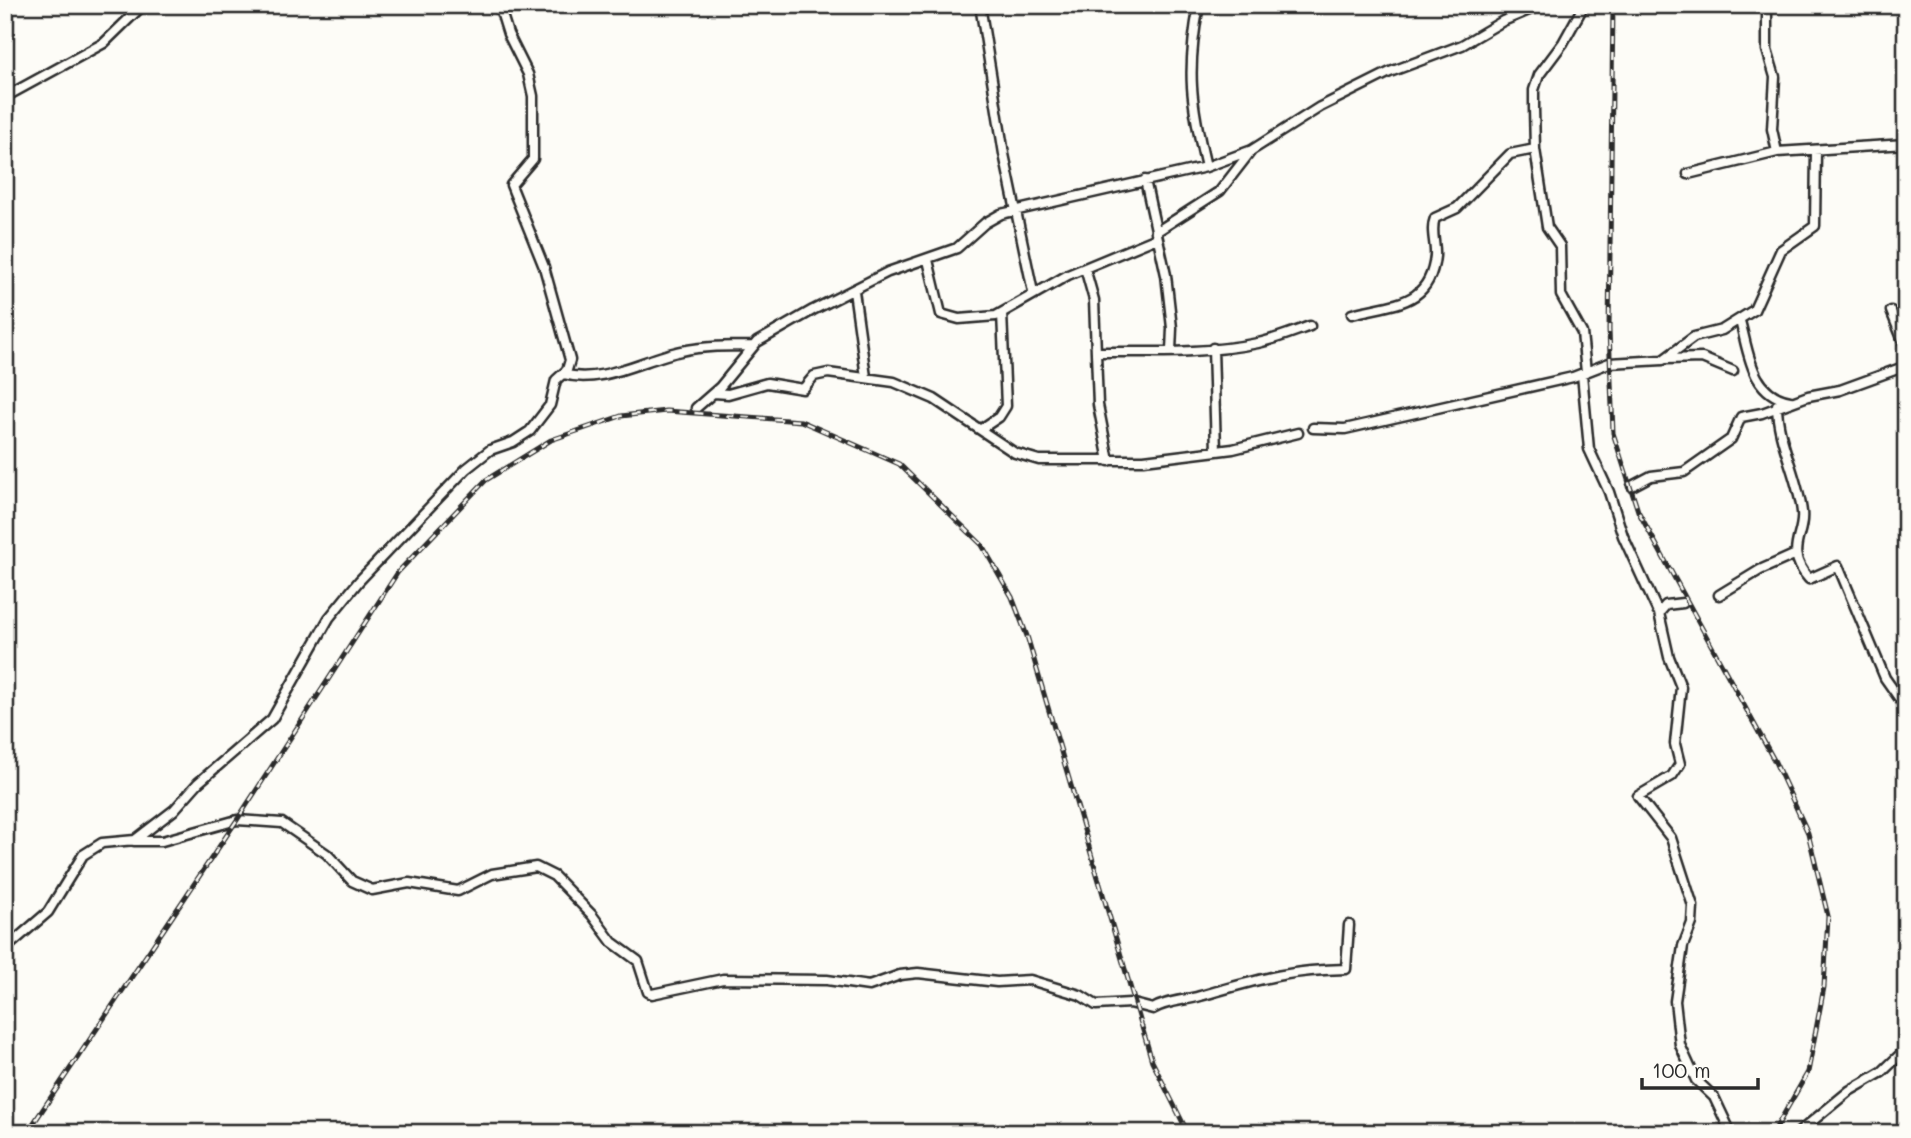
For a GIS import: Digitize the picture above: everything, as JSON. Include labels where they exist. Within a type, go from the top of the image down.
[{"type":"street","points":[[5,97],[104,43],[143,5]]},
{"type":"street","points":[[134,841],[174,810],[198,783],[272,719],[329,618],[366,572],[473,462],[530,431],[550,405],[556,380],[570,365],[568,347],[544,267],[511,185],[533,159],[533,96],[528,75],[508,33],[499,5]]},
{"type":"street","points":[[980,5],[1033,292]]},
{"type":"street","points":[[1199,5],[1190,48],[1190,80],[1193,114],[1206,167]]},
{"type":"street","points":[[696,408],[714,393],[752,346],[813,310],[888,272],[957,248],[985,223],[1016,209],[1206,167],[1252,150],[1320,107],[1390,72],[1462,45],[1495,25],[1541,5]]},
{"type":"street","points":[[1584,5],[1563,43],[1539,75],[1534,90],[1535,149],[1547,228],[1560,246],[1561,295],[1582,332],[1589,449],[1609,492],[1623,536],[1657,610]]},
{"type":"street","points":[[1767,5],[1767,50],[1775,77],[1771,108],[1777,152]]},
{"type":"street","points":[[1688,174],[1777,152],[1906,144]]},
{"type":"street","points":[[1352,314],[1406,301],[1422,291],[1432,276],[1435,218],[1457,208],[1510,154],[1535,149]]},
{"type":"street","points":[[928,260],[941,314],[959,319],[993,317],[1033,292],[1157,235],[1220,191],[1252,150]]},
{"type":"street","points":[[1663,360],[1694,337],[1722,330],[1740,321],[1758,304],[1781,250],[1815,226],[1816,151]]},
{"type":"street","points":[[1145,180],[1166,275],[1172,328],[1171,351]]},
{"type":"street","points":[[1085,268],[1094,300],[1098,405],[1108,461]]},
{"type":"street","points":[[853,291],[866,377]]},
{"type":"street","points":[[1891,311],[1906,348]]},
{"type":"street","points":[[981,429],[999,417],[1006,406],[1002,313]]},
{"type":"street","points":[[1740,321],[1762,388],[1775,397],[1790,401]]},
{"type":"street","points":[[1096,352],[1171,351],[1258,343],[1310,326]]},
{"type":"street","points":[[564,374],[575,377],[613,372],[703,347],[752,346]]},
{"type":"street","points":[[1213,348],[1216,451]]},
{"type":"street","points":[[1195,349],[1214,365]]},
{"type":"street","points":[[1312,428],[1345,429],[1584,373],[1609,363],[1702,358],[1733,371]]},
{"type":"street","points":[[1632,486],[1651,475],[1680,474],[1731,439],[1739,418],[1764,413],[1790,401],[1840,390],[1906,366]]},
{"type":"street","points":[[714,393],[728,394],[766,383],[803,389],[814,376],[828,373],[866,377],[923,393],[1025,457],[1039,460],[1108,461],[1216,451],[1298,433]]},
{"type":"street","points":[[1777,405],[1802,514],[1796,554],[1809,579],[1838,566],[1881,670],[1906,708]]},
{"type":"street","points":[[1719,595],[1760,570],[1796,554]]},
{"type":"street","points":[[1683,603],[1665,605],[1659,613],[1669,657],[1681,687],[1675,748],[1680,764],[1672,776],[1638,796],[1671,838],[1693,906],[1692,923],[1683,946],[1675,1001],[1680,1045],[1696,1080],[1717,1102],[1731,1133]]},
{"type":"street","points":[[5,949],[48,912],[83,855],[102,843],[172,839],[237,820],[282,823],[327,854],[352,881],[372,890],[409,883],[458,891],[497,872],[536,867],[554,876],[592,915],[612,942],[638,961],[648,992],[652,994],[723,979],[827,980],[869,986],[900,975],[918,973],[997,982],[1030,980],[1080,995],[1096,1005],[1130,1003],[1153,1009],[1164,1003],[1201,996],[1279,973],[1346,969],[1349,925]]},
{"type":"street","points":[[1798,1133],[1849,1091],[1882,1072],[1906,1049]]},
{"type":"railway","points":[[1613,5],[1609,330],[1613,433],[1638,511],[1775,762],[1808,833],[1828,916],[1824,987],[1808,1072],[1773,1133]]},
{"type":"railway","points":[[27,1133],[237,820],[398,572],[486,480],[551,440],[621,416],[666,411],[801,421],[899,464],[982,545],[1012,597],[1027,636],[1152,1061],[1188,1133]]}]
